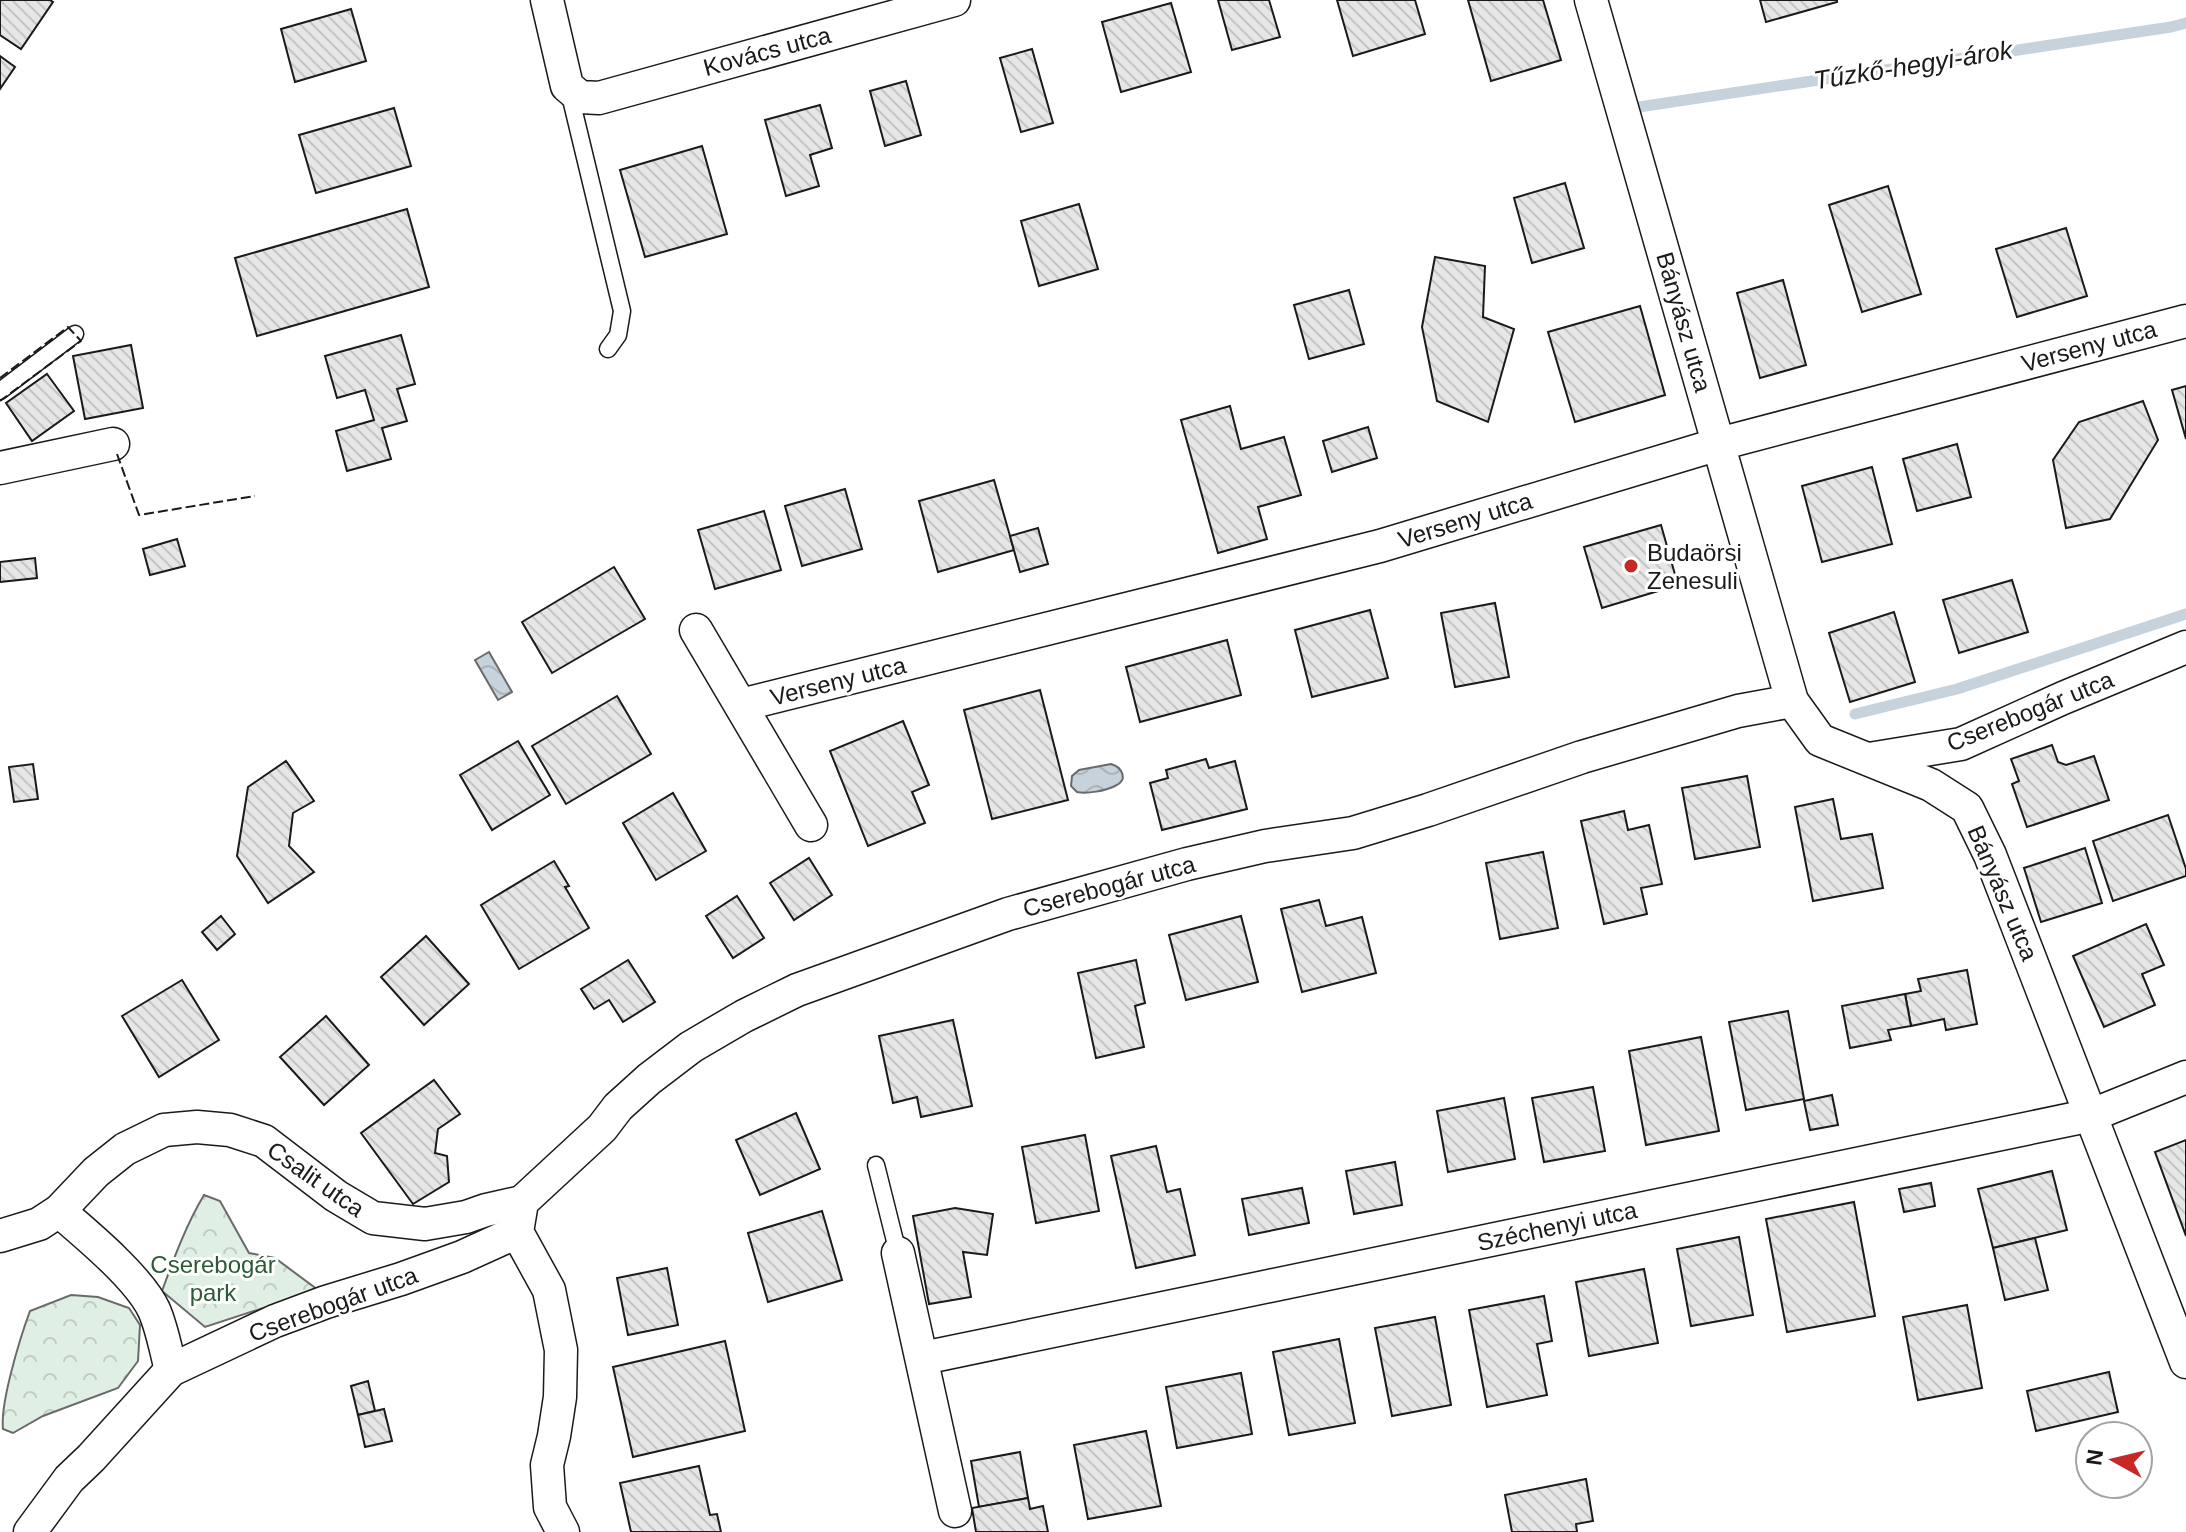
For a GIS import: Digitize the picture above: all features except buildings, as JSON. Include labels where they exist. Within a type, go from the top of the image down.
[{"type":"street","points":[[547,0],[574,92]]},
{"type":"street","name":"Kovács utca","points":[[574,92],[599,98],[954,0]]},
{"type":"street","name":"Bányász utca","points":[[1591,0],[1792,701],[1820,740],[1931,785],[1967,808],[1990,855],[2186,1362]]},
{"type":"street","name":"Verseny utca","points":[[741,705],[1380,546],[1719,444],[2186,321]]},
{"type":"street","points":[[0,468],[113,444]]},
{"type":"street","name":"Verseny utca","points":[[696,630],[811,825]]},
{"type":"street","name":"Cserebogár utca","points":[[1869,759],[1961,744],[2186,647]]},
{"type":"street","name":"Cserebogár utca","points":[[30,1532],[69,1479],[171,1370],[275,1321],[462,1257],[520,1217],[618,1107],[649,1079],[691,1047],[797,990],[1051,901],[1265,846],[1353,833],[1597,753],[1738,711],[1792,701]]},
{"type":"street","name":"Széchenyi utca","points":[[923,1358],[2092,1115],[2186,1077]]},
{"type":"street","name":"Csalit utca","points":[[0,1236],[39,1224],[59,1211],[96,1172],[125,1149],[164,1130],[197,1127],[230,1130],[264,1141],[336,1196],[373,1218],[425,1224],[486,1210],[520,1217]]},
{"type":"street","points":[[59,1211],[93,1240],[133,1282],[154,1310],[171,1370]]},
{"type":"street","points":[[520,1217],[549,1290],[561,1350],[560,1397],[547,1465],[550,1507],[563,1532]]},
{"type":"street","points":[[898,1253],[955,1511]]},
{"type":"lane","points":[[574,92],[622,311],[618,335],[608,349]]},
{"type":"lane","points":[[0,391],[75,334]]},
{"type":"lane","points":[[876,1165],[898,1253]]},
{"type":"green space","name":"Cserebogár park","points":[[204,1195],[220,1201],[249,1253],[275,1258],[318,1290],[205,1327],[162,1291],[186,1230]]},
{"type":"green space","points":[[71,1295],[98,1297],[129,1308],[140,1325],[138,1361],[118,1388],[43,1416],[13,1433],[3,1429],[8,1387],[30,1311]]},
{"type":"water","points":[[489,652],[512,692],[498,700],[475,660]]},
{"type":"water","points":[[1111,764],[1118,768],[1123,777],[1115,786],[1086,793],[1077,792],[1071,786],[1072,776],[1079,770]]},
{"type":"waterway","name":"Tűzkő-hegyi-árok","points":[[1639,107],[2186,23]]},
{"type":"waterway","points":[[1855,714],[1957,689],[2186,614]]},
{"type":"fence","points":[[0,378],[68,327],[81,341],[0,401]]},
{"type":"fence","points":[[117,454],[139,515],[255,496]]},
{"type":"place","name":"Budaörsi Zenesuli","points":[[1631,566]]}]
